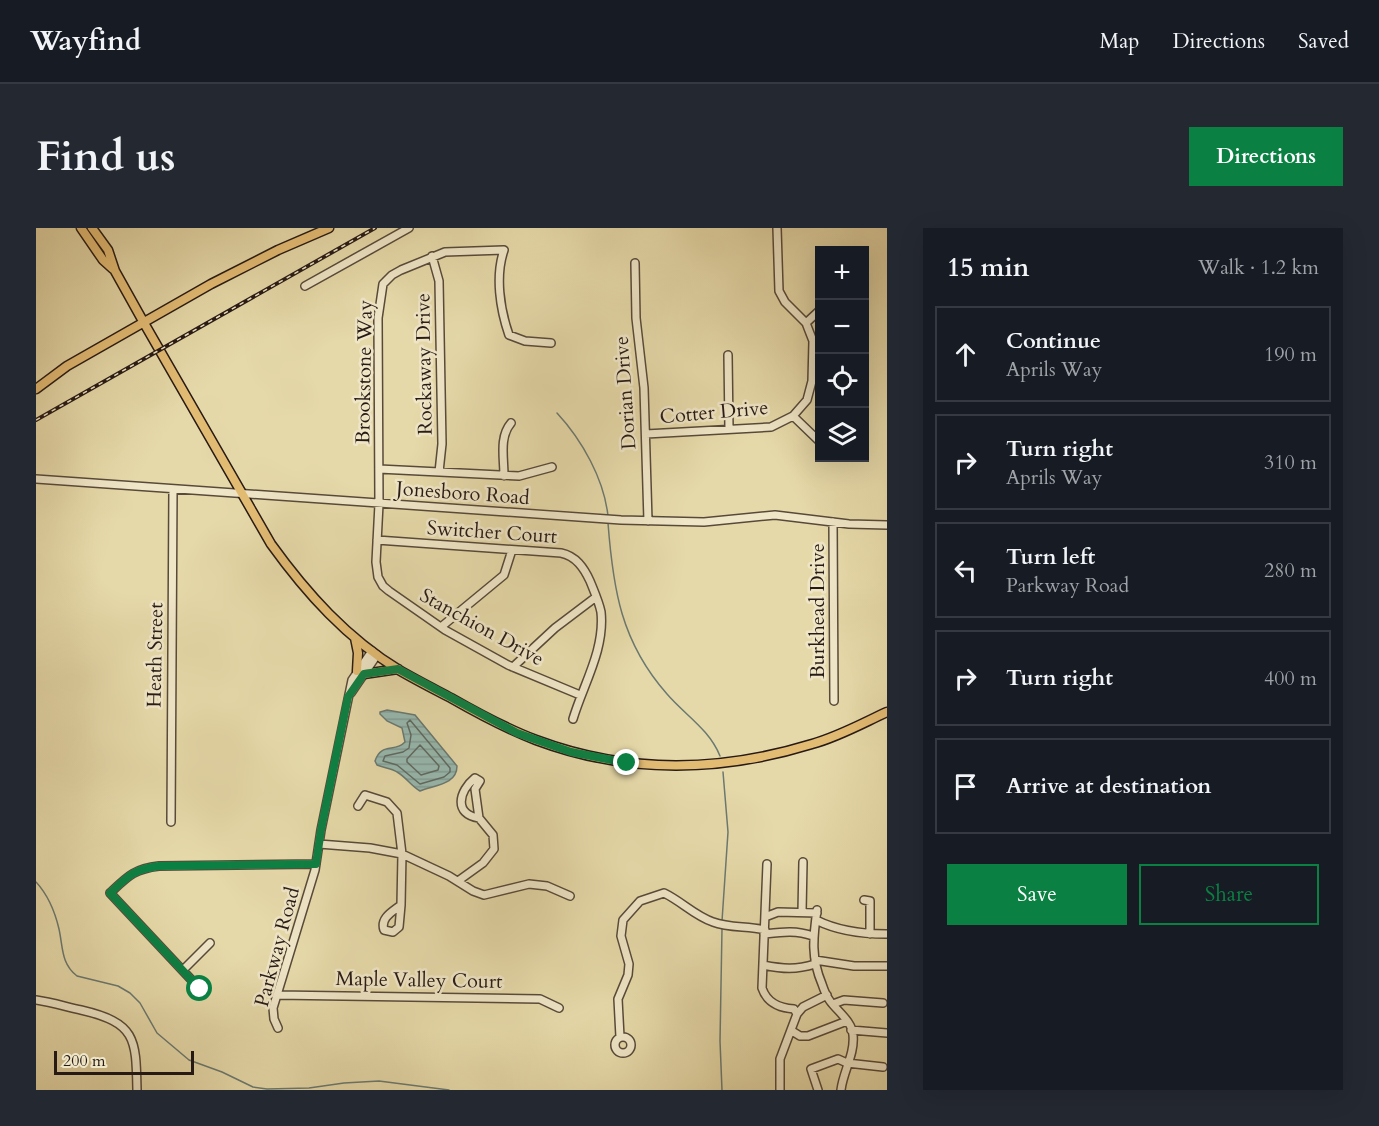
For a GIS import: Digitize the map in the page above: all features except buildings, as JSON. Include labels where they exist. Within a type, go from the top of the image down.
[{"type":"main road","points":[[81,228],[103,260],[115,271]]},
{"type":"main road","points":[[92,228],[108,250],[115,271],[271,544],[293,575],[322,608],[354,638],[398,669],[492,721],[537,741],[599,758],[655,766],[720,764],[782,753],[813,744],[887,712]]},
{"type":"main road","points":[[36,390],[67,366],[248,265],[329,228]]},
{"type":"main road","points":[[354,638],[361,673],[398,669]]},
{"type":"street","points":[[305,286],[409,228]]},
{"type":"street","points":[[777,228],[779,291],[785,302],[806,323],[815,314]]},
{"type":"street","name":"Brookstone Way","points":[[379,504],[378,318],[383,284],[392,275],[445,252],[504,250],[500,260],[501,310],[509,335],[525,341],[551,343]]},
{"type":"street","name":"Rockaway Drive","points":[[432,256],[439,281],[442,444],[439,472]]},
{"type":"street","name":"Dorian Drive","points":[[634,263],[636,318],[645,388],[648,521]]},
{"type":"street","name":"Cotter Drive","points":[[646,434],[771,427],[793,416],[807,400],[812,381],[813,341],[806,323]]},
{"type":"street","points":[[728,355],[729,429]]},
{"type":"street","points":[[793,416],[815,438]]},
{"type":"street","points":[[504,476],[503,441],[505,431],[511,423]]},
{"type":"street","points":[[379,469],[519,477],[552,467]]},
{"type":"street","name":"Jonesboro Road","points":[[36,479],[242,495],[648,521],[704,522],[775,514],[833,522],[887,525]]},
{"type":"street","name":"Heath Street","points":[[171,822],[173,489]]},
{"type":"street","name":"Stanchion Drive","points":[[379,504],[376,568],[383,586],[441,627],[513,667],[580,696]]},
{"type":"street","name":"Burkhead Drive","points":[[833,522],[834,701]]},
{"type":"street","name":"Switcher Court","points":[[377,540],[561,553],[571,557],[584,569],[596,597],[601,619],[596,656],[573,720]]},
{"type":"street","points":[[441,627],[504,575],[512,550]]},
{"type":"street","points":[[513,667],[555,628],[596,597]]},
{"type":"street","name":"Parkway Road","points":[[278,1028],[272,1013],[316,864],[348,697],[374,653]]},
{"type":"street","points":[[458,881],[483,863],[494,849],[493,835],[479,818],[475,789],[480,781],[475,778],[471,781],[461,802],[467,816],[479,818]]},
{"type":"street","points":[[358,806],[365,795],[387,802],[397,813],[402,854],[401,905]]},
{"type":"street","points":[[319,844],[402,854],[484,895],[529,884],[547,886],[570,896]]},
{"type":"street","points":[[802,912],[803,862]]},
{"type":"street","points":[[200,989],[110,893],[123,880],[140,869],[159,866],[316,864]]},
{"type":"street","points":[[767,864],[762,988],[772,1003],[784,1009],[794,1009],[797,1014]]},
{"type":"street","points":[[620,1037],[618,999],[628,975],[629,964],[621,936],[623,920],[640,901],[664,893],[714,923],[764,932],[795,932],[813,936]]},
{"type":"street","points":[[864,900],[870,901],[870,934]]},
{"type":"street","points":[[765,917],[777,912],[802,912],[817,915],[825,925],[860,934],[886,934]]},
{"type":"street","points":[[817,915],[813,936],[815,962],[827,996],[847,1021],[853,1034],[841,1090]]},
{"type":"street","points":[[183,970],[210,943]]},
{"type":"street","points":[[763,965],[786,969],[799,969],[815,962],[854,966],[887,966]]},
{"type":"street","name":"Maple Valley Court","points":[[277,995],[540,999],[559,1008]]},
{"type":"street","points":[[780,1090],[780,1059],[797,1014],[803,1007],[827,996]]},
{"type":"street","points":[[36,1000],[103,1016],[123,1027],[135,1047],[137,1090]]},
{"type":"street","points":[[833,1004],[844,1000],[883,1003]]},
{"type":"street","points":[[792,1031],[800,1036],[808,1036],[847,1021]]},
{"type":"street","points":[[851,1030],[887,1033]]},
{"type":"street","points":[[818,1090],[811,1069],[838,1059],[847,1063],[883,1067]]},
{"type":"water","points":[[387,710],[415,715],[457,766],[456,772],[449,781],[420,791],[397,772],[377,765],[375,761],[381,752],[405,742],[402,728],[387,721],[380,714]]},
{"type":"waterway","points":[[557,413],[575,435],[597,474],[608,516]]},
{"type":"waterway","points":[[608,523],[613,570],[622,614],[639,655],[667,694],[710,738],[720,756]]},
{"type":"waterway","points":[[722,921],[728,832],[723,772]]},
{"type":"waterway","points":[[36,882],[53,910],[65,961],[72,971],[77,976],[118,986],[130,993],[140,1003],[157,1033],[189,1060],[253,1087],[267,1089],[309,1088],[379,1081],[449,1090]]},
{"type":"waterway","points":[[722,929],[720,1041],[722,1090]]},
{"type":"railway","points":[[36,420],[375,228]]},
{"type":"route","points":[[200,989],[110,893],[123,880],[140,869],[159,866],[316,864],[348,697],[364,674],[398,669],[517,733],[571,752],[627,763]]}]
